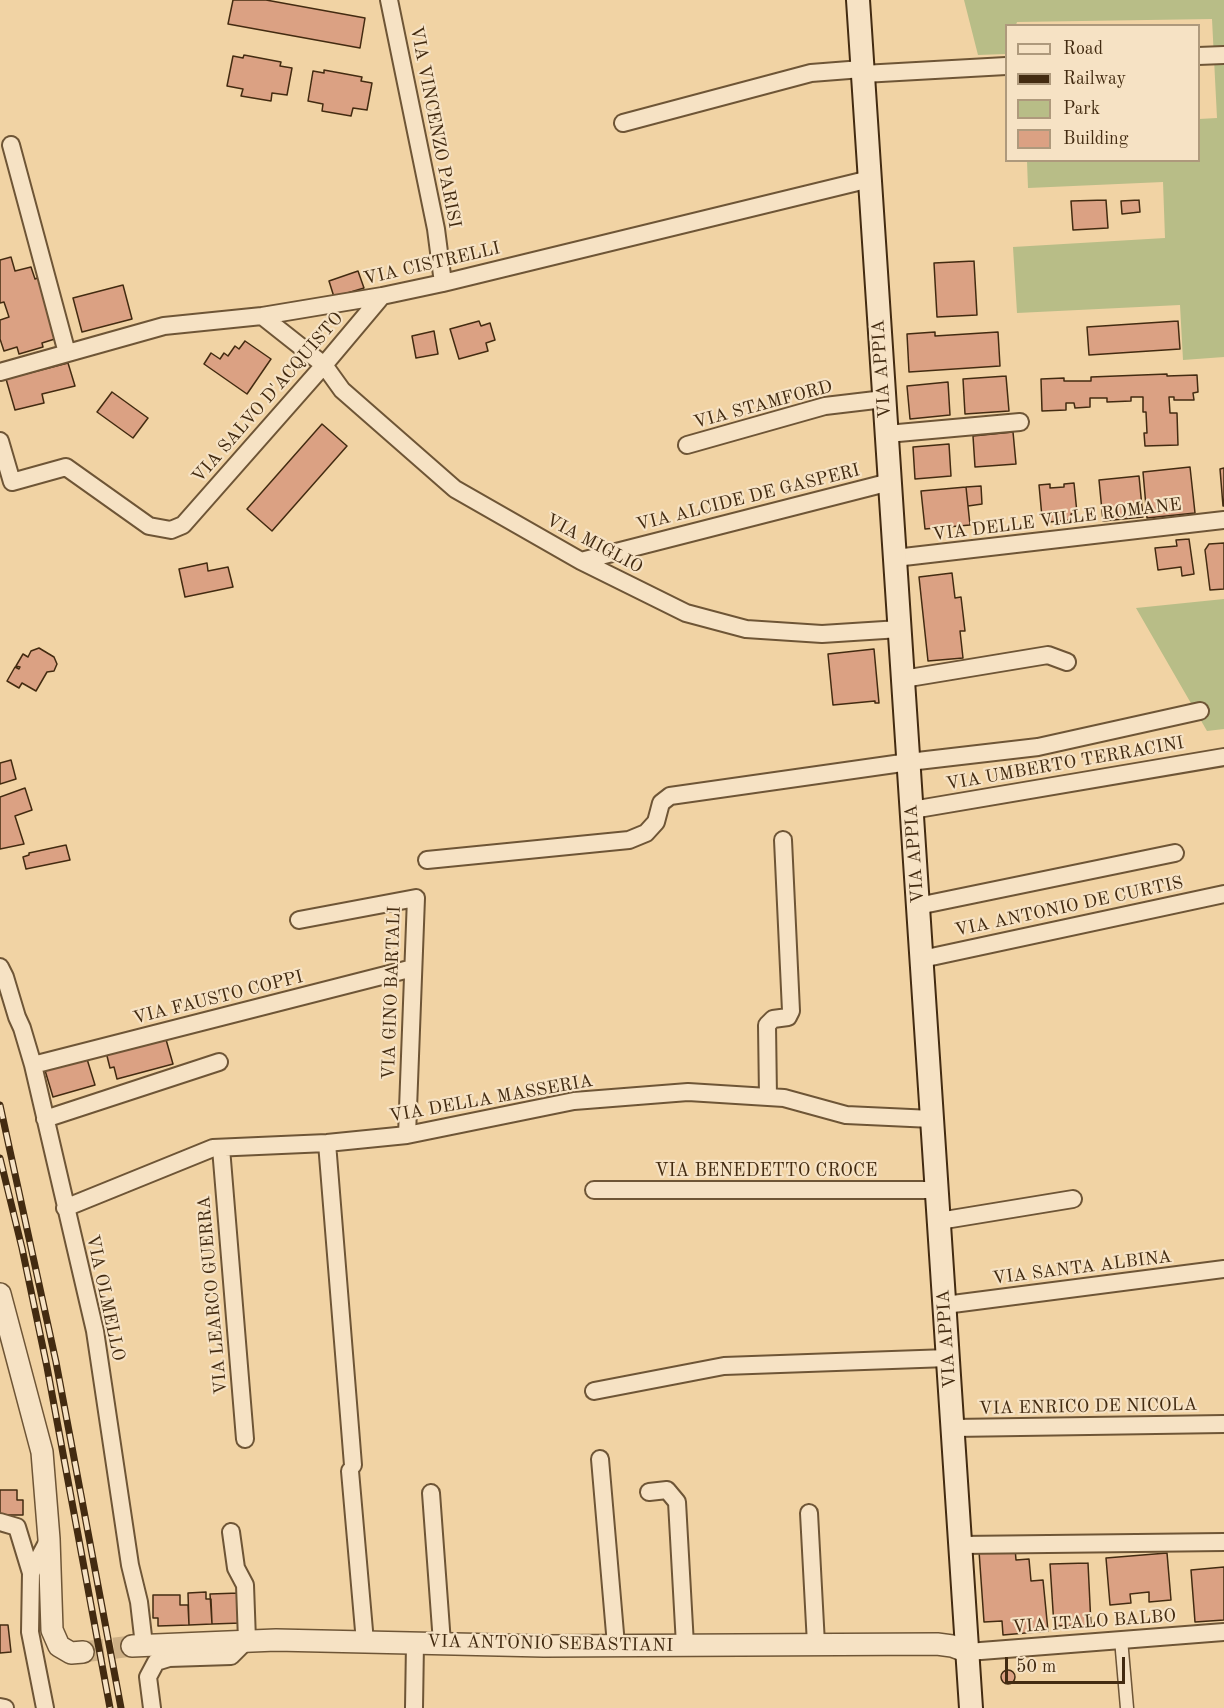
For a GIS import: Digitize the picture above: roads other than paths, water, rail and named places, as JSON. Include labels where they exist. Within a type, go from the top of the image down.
[{"type":"main road","name":"VIA APPIA","points":[[858,0],[972,1708]]},
{"type":"street","name":"VIA VINCENZO PARISI","points":[[383,0],[391,8],[436,229],[443,283]]},
{"type":"street","points":[[1200,56],[1224,55]]},
{"type":"street","points":[[623,123],[811,73],[1005,66]]},
{"type":"street","points":[[11,145],[67,353]]},
{"type":"street","name":"VIA CISTRELLI","points":[[0,372],[164,326],[262,316],[382,296],[870,179]]},
{"type":"street","name":"VIA SALVO D'ACQUISTO","points":[[0,441],[12,482],[66,467],[149,526],[171,530],[183,525],[324,366],[382,296]]},
{"type":"street","name":"VIA MIGLIO","points":[[262,316],[324,366],[342,390],[455,489],[581,561],[686,613],[746,629],[822,634],[900,629]]},
{"type":"street","name":"VIA STAMFORD","points":[[687,445],[825,406],[885,399]]},
{"type":"street","points":[[887,434],[1020,423]]},
{"type":"street","name":"VIA ALCIDE DE GASPERI","points":[[581,561],[890,483]]},
{"type":"street","name":"VIA DELLE VILLE ROMANE","points":[[895,558],[1224,520]]},
{"type":"street","points":[[903,680],[1048,656],[1067,662]]},
{"type":"street","points":[[427,860],[629,840],[646,833],[656,822],[661,803],[670,796],[909,762],[1038,747],[1200,711]]},
{"type":"street","name":"VIA UMBERTO TERRACINI","points":[[912,810],[1224,757]]},
{"type":"street","points":[[768,1097],[766,1025],[773,1019],[788,1017],[791,1011],[783,840]]},
{"type":"street","points":[[918,906],[1175,853]]},
{"type":"street","name":"VIA ANTONIO DE CURTIS","points":[[922,959],[1224,894]]},
{"type":"street","name":"VIA GINO BARTALI","points":[[299,920],[416,898],[407,1135]]},
{"type":"street","name":"VIA OLMELLO","points":[[0,967],[33,1065],[95,1331],[130,1565],[139,1602],[138,1646]]},
{"type":"street","name":"VIA FAUSTO COPPI","points":[[33,1065],[413,968]]},
{"type":"street","points":[[45,1119],[219,1062]]},
{"type":"street","name":"VIA DELLA MASSERIA","points":[[66,1208],[213,1148],[327,1143],[407,1135],[574,1101],[688,1092],[784,1098],[846,1115],[932,1119]]},
{"type":"street","points":[[327,1143],[365,1642]]},
{"type":"street","name":"VIA LEARCO GUERRA","points":[[221,1148],[244,1439]]},
{"type":"street","name":"VIA BENEDETTO CROCE","points":[[594,1190],[937,1190]]},
{"type":"street","points":[[939,1221],[1073,1199]]},
{"type":"street","name":"VIA SANTA ALBINA","points":[[945,1305],[1224,1269]]},
{"type":"street","points":[[0,1294],[42,1452],[49,1539],[51,1630],[59,1646],[71,1653],[83,1652]]},
{"type":"street","points":[[594,1391],[724,1366],[948,1358]]},
{"type":"street","name":"VIA ENRICO DE NICOLA","points":[[953,1428],[1224,1424]]},
{"type":"street","points":[[600,1459],[616,1645]]},
{"type":"street","points":[[649,1492],[668,1490],[677,1502],[685,1645]]},
{"type":"street","points":[[431,1494],[442,1643]]},
{"type":"street","points":[[809,1513],[816,1644]]},
{"type":"street","points":[[0,1522],[17,1527],[31,1573],[30,1632],[45,1708]]},
{"type":"street","points":[[152,1708],[148,1677],[156,1662],[168,1658],[231,1656],[247,1640],[245,1585],[236,1568],[231,1532]]},
{"type":"street","points":[[31,1573],[49,1539]]},
{"type":"street","points":[[961,1545],[1224,1542]]},
{"type":"street","name":"VIA ITALO BALBO","points":[[968,1652],[1224,1632]]},
{"type":"street","points":[[1121,1639],[1127,1708]]},
{"type":"street","name":"VIA ANTONIO SEBASTIANI","points":[[138,1646],[247,1640],[616,1645],[938,1644],[968,1652]]},
{"type":"street","points":[[414,1708],[415,1643]]},
{"type":"street","points":[[0,1707],[5,1708]]},
{"type":"tunnel","points":[[83,1652],[132,1646]]},
{"type":"railway","points":[[0,1105],[56,1362],[121,1708]]},
{"type":"railway","points":[[0,1158],[47,1367],[110,1708]]}]
